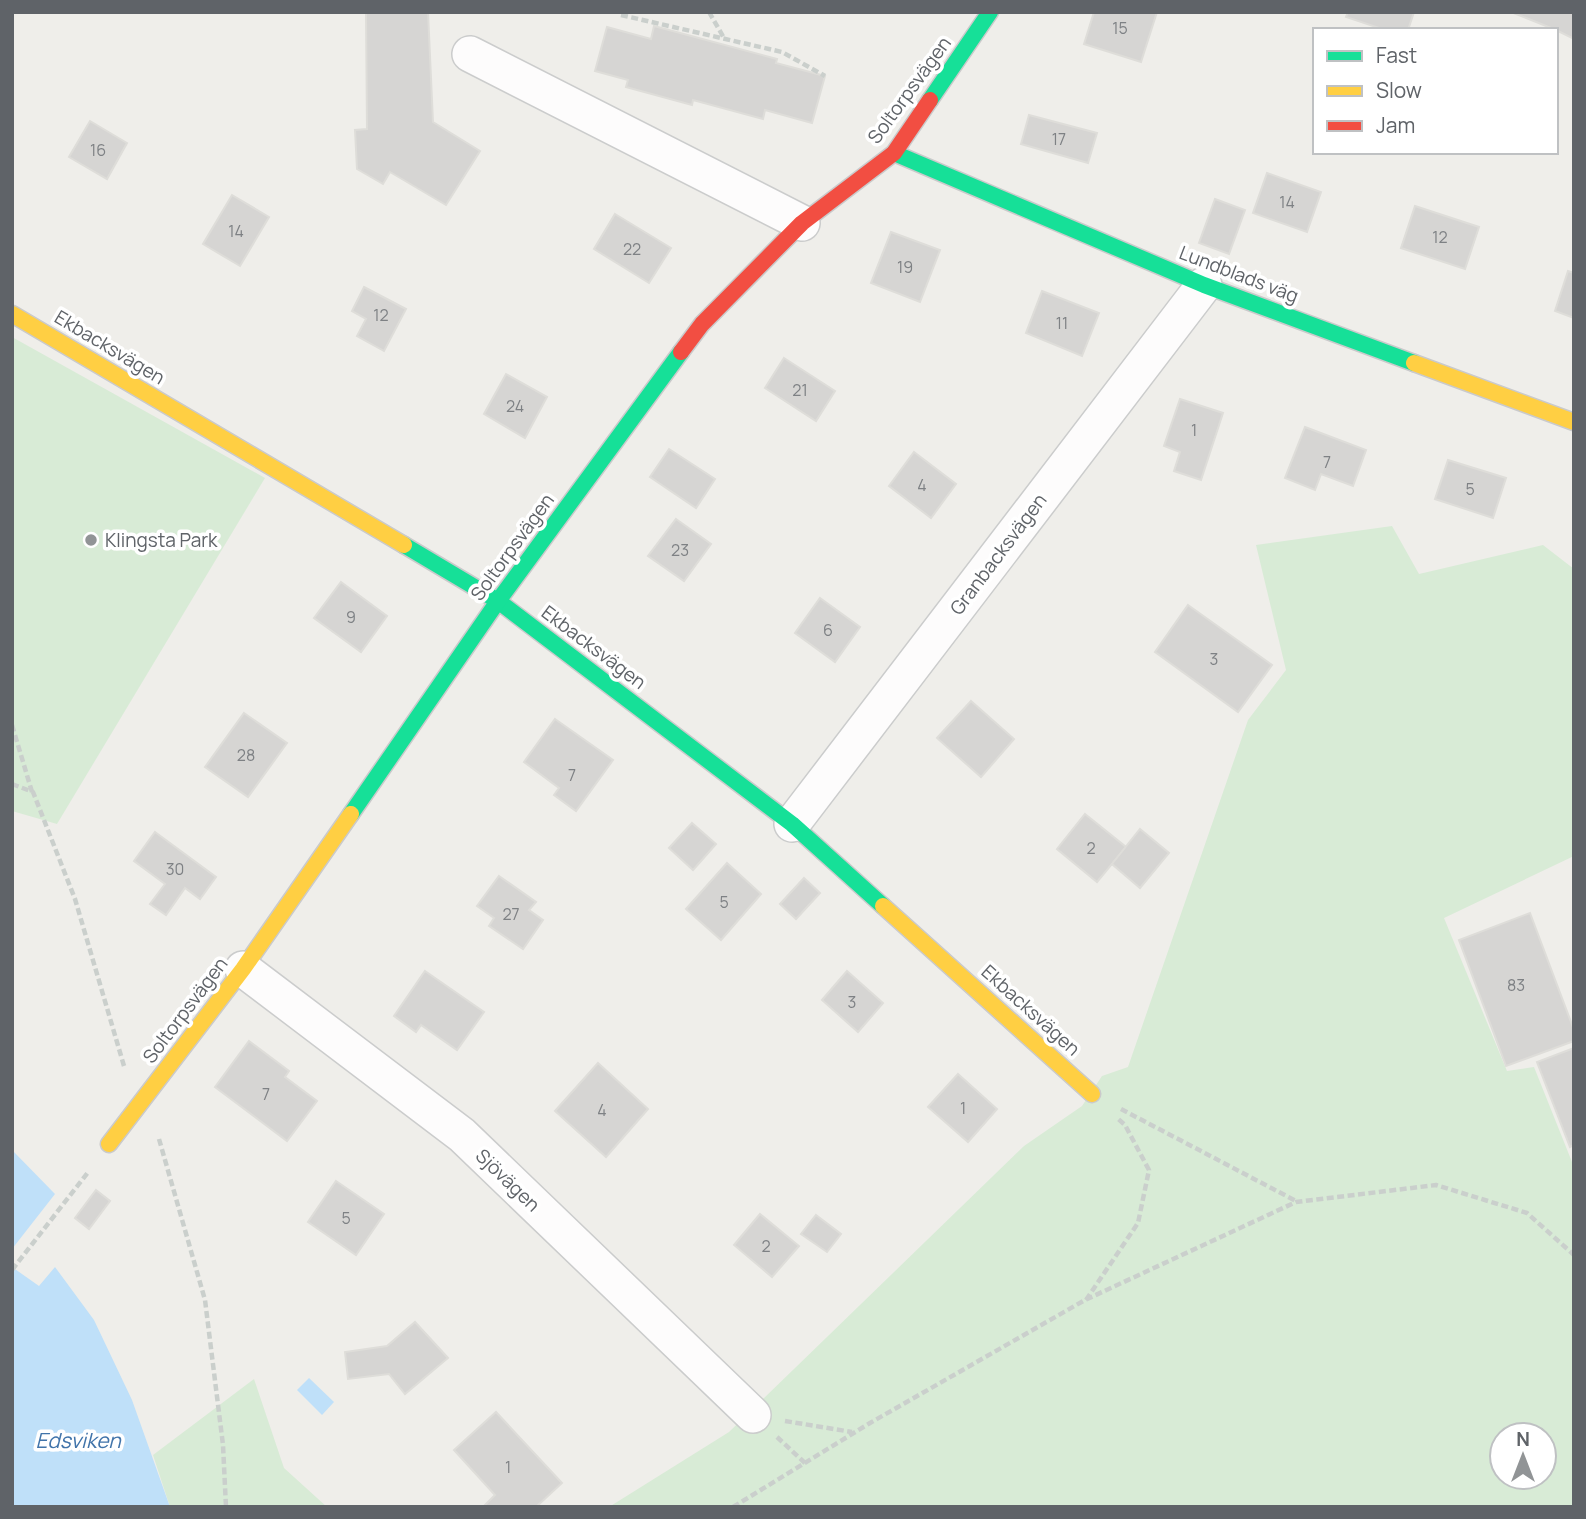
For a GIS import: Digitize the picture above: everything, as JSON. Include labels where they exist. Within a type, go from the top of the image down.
[{"type":"street","name":"Soltorpsvägen","points":[[109,1144],[243,969],[498,601],[702,324],[802,223],[894,153],[990,12]]},
{"type":"street","points":[[470,54],[802,223]]},
{"type":"street","name":"Lundblads väg","points":[[894,153],[1204,285],[1574,422]]},
{"type":"street","name":"Granbacksvägen","points":[[792,824],[1204,285]]},
{"type":"street","name":"Ekbacksvägen","points":[[12,314],[498,601],[792,824],[1092,1094]]},
{"type":"street","name":"Sjövägen","points":[[243,969],[462,1135],[753,1415]]},
{"type":"path","points":[[709,12],[725,39]]},
{"type":"path","points":[[621,15],[782,52],[825,76]]},
{"type":"path","points":[[12,725],[33,792],[75,899],[123,1062],[134,1089],[144,1099],[155,1119],[167,1175],[205,1300],[223,1445],[226,1507]]},
{"type":"path","points":[[12,784],[33,792]]},
{"type":"path","points":[[1092,1094],[1296,1202]]},
{"type":"path","points":[[1085,1300],[1139,1223],[1149,1170],[1125,1125],[1092,1094]]},
{"type":"path","points":[[12,1270],[109,1144]]},
{"type":"path","points":[[733,1507],[854,1433],[1085,1300],[1296,1202],[1436,1185],[1527,1213],[1574,1255]]},
{"type":"path","points":[[753,1415],[854,1433]]},
{"type":"path","points":[[753,1415],[805,1463]]},
{"type":"green space","points":[[12,337],[265,478],[57,824],[12,811]]},
{"type":"green space","points":[[1392,526],[1419,574],[1543,545],[1574,569],[1574,856],[1444,918],[1507,1071],[1534,1067],[1574,1167],[1574,1507],[609,1507],[729,1432],[1024,1146],[1082,1106],[1102,1076],[1128,1067],[1248,720],[1286,670],[1256,545]]},
{"type":"green space","points":[[254,1379],[284,1468],[327,1507],[170,1507],[153,1455]]},
{"type":"water","points":[[12,1150],[55,1194],[12,1249]]},
{"type":"water","name":"Edsviken","points":[[12,1267],[39,1286],[55,1267],[94,1320],[132,1400],[170,1507],[12,1507]]},
{"type":"water","points":[[309,1378],[334,1402],[322,1415],[297,1390]]},
{"type":"building","points":[[366,12],[428,12],[433,122],[480,151],[446,205],[390,172],[383,184],[357,169],[355,130],[367,129]]},
{"type":"building","points":[[1094,12],[1157,12],[1141,62],[1084,44]]},
{"type":"building","points":[[1348,12],[1414,12],[1409,28],[1379,28],[1346,17]]},
{"type":"building","points":[[1511,12],[1574,12],[1574,39],[1558,31],[1558,28],[1551,28]]},
{"type":"building","points":[[654,26],[777,59],[776,63],[825,76],[812,123],[765,110],[763,119],[693,100],[692,105],[626,87],[628,80],[595,71],[607,27],[651,39]]},
{"type":"building","points":[[1029,115],[1097,133],[1088,163],[1021,144]]},
{"type":"building","points":[[90,121],[127,143],[107,179],[69,157]]},
{"type":"building","points":[[1267,173],[1321,192],[1307,232],[1253,213]]},
{"type":"building","points":[[232,195],[269,217],[240,266],[203,244]]},
{"type":"building","points":[[1215,199],[1245,210],[1229,254],[1199,243]]},
{"type":"building","points":[[1415,206],[1479,227],[1465,269],[1401,248]]},
{"type":"building","points":[[615,214],[671,248],[649,283],[594,249]]},
{"type":"building","points":[[891,232],[940,250],[920,302],[871,283]]},
{"type":"building","points":[[1568,271],[1574,273],[1574,318],[1555,311]]},
{"type":"building","points":[[364,287],[406,309],[384,351],[357,336],[366,319],[352,311]]},
{"type":"building","points":[[1042,291],[1099,313],[1082,356],[1026,333]]},
{"type":"building","points":[[784,358],[835,391],[816,421],[765,388]]},
{"type":"building","points":[[506,374],[547,397],[525,438],[484,414]]},
{"type":"building","points":[[1180,399],[1223,413],[1201,480],[1174,471],[1180,452],[1164,446]]},
{"type":"building","points":[[1305,427],[1366,450],[1353,486],[1321,474],[1315,490],[1285,478]]},
{"type":"building","points":[[669,449],[715,479],[696,508],[650,477]]},
{"type":"building","points":[[914,452],[956,484],[931,518],[889,486]]},
{"type":"building","points":[[1448,460],[1506,478],[1493,518],[1435,499]]},
{"type":"building","points":[[676,519],[711,544],[684,581],[648,556]]},
{"type":"building","points":[[341,582],[387,616],[361,652],[314,618]]},
{"type":"building","points":[[820,598],[860,627],[835,662],[795,633]]},
{"type":"building","points":[[1188,605],[1272,665],[1238,712],[1155,652]]},
{"type":"building","points":[[971,701],[1014,739],[981,777],[937,738]]},
{"type":"building","points":[[244,713],[287,743],[248,797],[205,767]]},
{"type":"building","points":[[555,719],[613,760],[576,811],[554,795],[559,788],[524,762]]},
{"type":"building","points":[[1085,814],[1126,847],[1097,882],[1057,849]]},
{"type":"building","points":[[692,823],[716,844],[693,870],[669,848]]},
{"type":"building","points":[[1140,829],[1169,853],[1140,888],[1112,864]]},
{"type":"building","points":[[155,832],[216,877],[200,899],[185,888],[166,915],[150,904],[165,884],[134,861]]},
{"type":"building","points":[[727,863],[761,894],[721,940],[686,909]]},
{"type":"building","points":[[499,876],[536,902],[529,910],[543,920],[523,949],[489,926],[494,918],[477,906]]},
{"type":"building","points":[[804,878],[820,893],[796,919],[780,904]]},
{"type":"building","points":[[1530,913],[1574,1030],[1574,1041],[1506,1066],[1459,940]]},
{"type":"building","points":[[425,971],[484,1012],[457,1050],[421,1025],[416,1032],[394,1016]]},
{"type":"building","points":[[847,971],[883,1003],[858,1032],[822,1000]]},
{"type":"building","points":[[249,1041],[289,1071],[285,1077],[317,1101],[287,1141],[215,1087]]},
{"type":"building","points":[[1574,1048],[1574,1145],[1570,1147],[1537,1062]]},
{"type":"building","points":[[598,1063],[648,1109],[606,1157],[555,1111]]},
{"type":"building","points":[[958,1074],[997,1109],[968,1142],[928,1107]]},
{"type":"building","points":[[336,1181],[384,1214],[356,1255],[308,1222]]},
{"type":"building","points":[[96,1190],[110,1201],[89,1229],[75,1218]]},
{"type":"building","points":[[760,1214],[799,1246],[772,1277],[734,1245]]},
{"type":"building","points":[[816,1215],[841,1234],[827,1252],[801,1234]]},
{"type":"building","points":[[415,1322],[448,1358],[405,1394],[389,1374],[348,1379],[345,1352],[387,1346]]},
{"type":"building","points":[[496,1412],[562,1483],[536,1507],[483,1507],[495,1495],[454,1450]]},
{"type":"traffic: fast","points":[[930,100],[990,12]]},
{"type":"traffic: fast","points":[[894,153],[1204,285],[1414,363]]},
{"type":"traffic: fast","points":[[351,814],[498,601],[681,352]]},
{"type":"traffic: fast","points":[[404,545],[498,601],[792,824],[883,906]]},
{"type":"traffic: slow","points":[[12,314],[404,545]]},
{"type":"traffic: slow","points":[[1414,363],[1574,422]]},
{"type":"traffic: slow","points":[[109,1144],[243,969],[351,814]]},
{"type":"traffic: slow","points":[[883,906],[1092,1094]]},
{"type":"traffic: jam","points":[[681,352],[702,324],[802,223],[894,153],[930,100]]},
{"type":"place","name":"Klingsta Park","points":[[91,540]]}]
